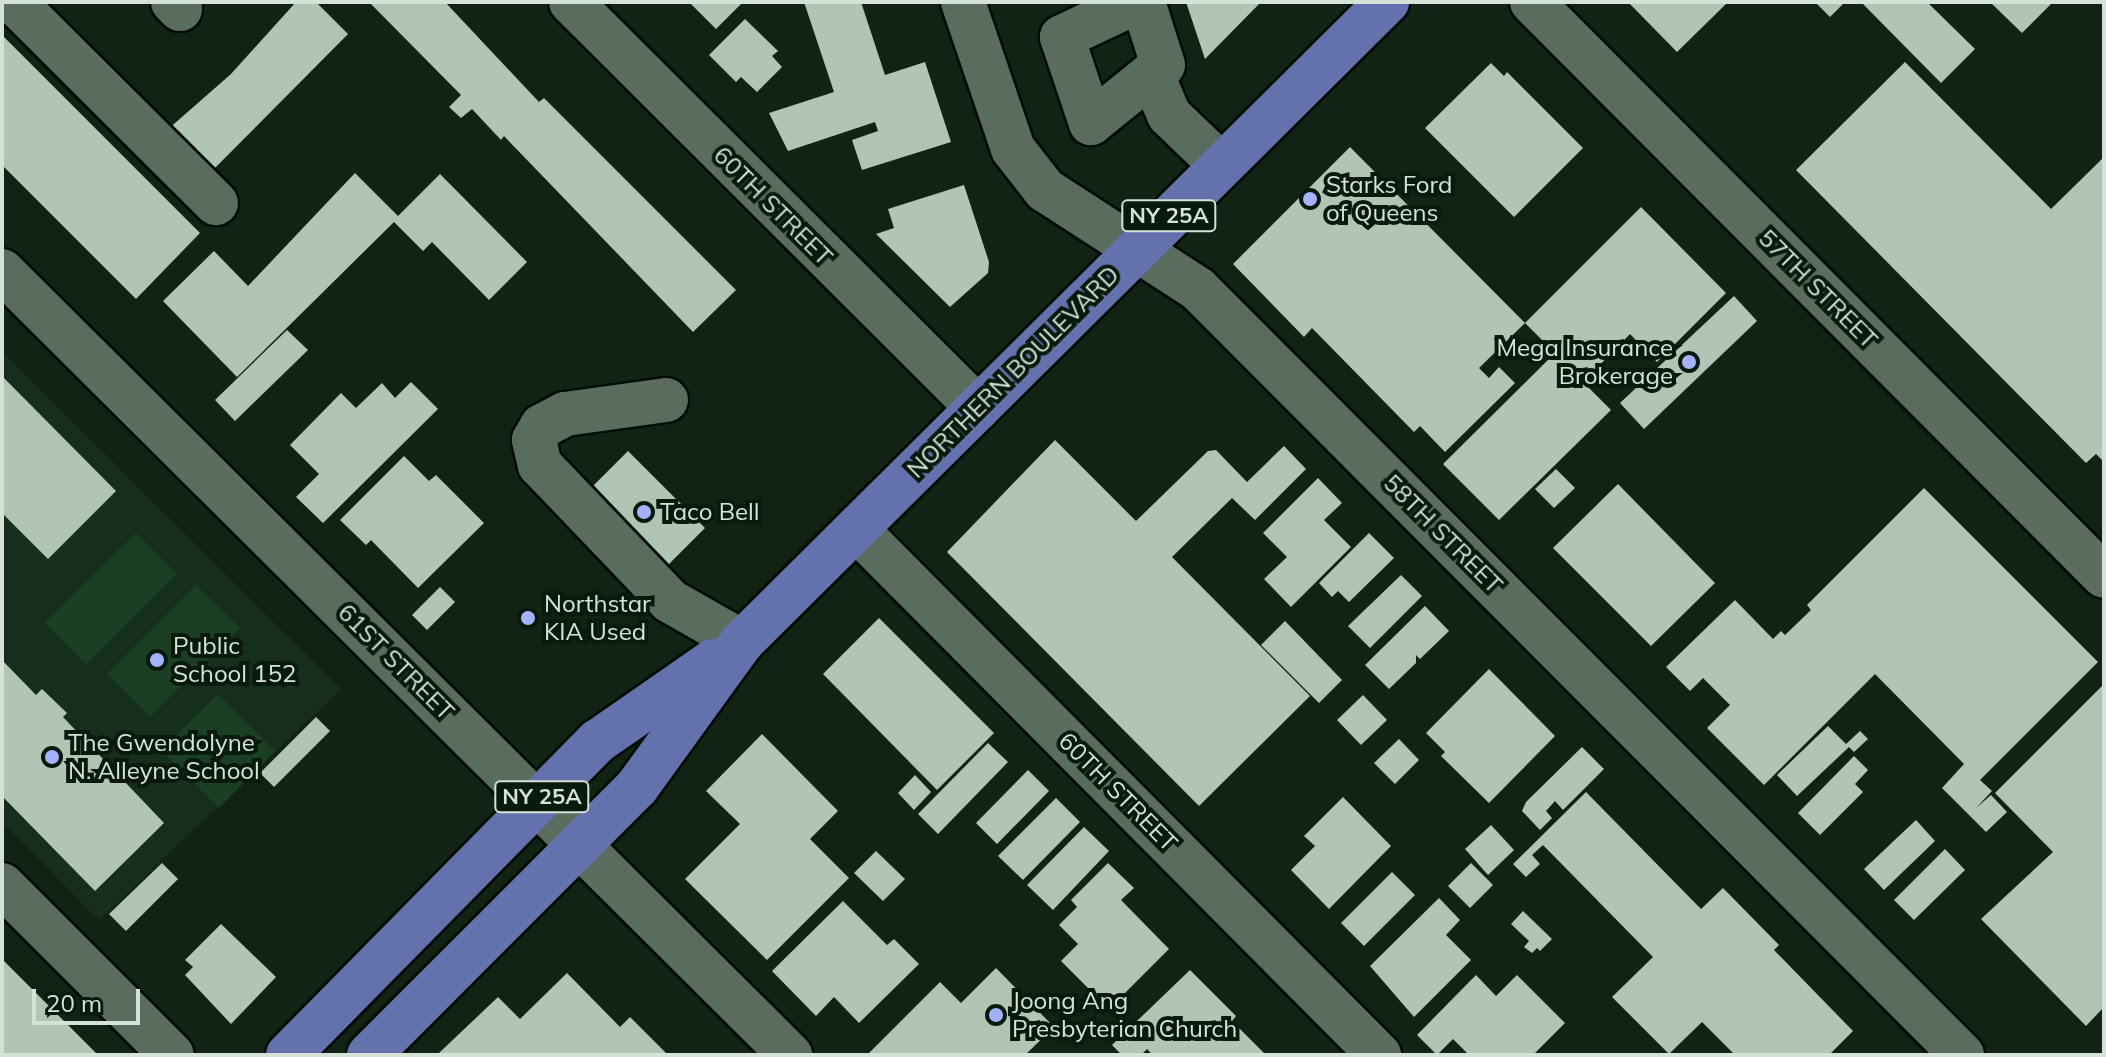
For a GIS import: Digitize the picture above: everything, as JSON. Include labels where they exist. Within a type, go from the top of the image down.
[{"type":"main road","name":"NORTHERN BOULEVARD","points":[[376,1053],[637,787],[742,642],[1387,2]]},
{"type":"main road","name":"NORTHERN BOULEVARD","points":[[288,1055],[598,741],[742,642]]},
{"type":"street","points":[[14,2],[216,203]]},
{"type":"street","name":"60TH STREET","points":[[571,2],[978,408]]},
{"type":"street","name":"58TH STREET","points":[[963,2],[1013,149],[1045,190],[1198,289],[1962,1055]]},
{"type":"street","points":[[1136,2],[1062,37],[1091,123],[1153,77],[1163,65],[1143,2]]},
{"type":"street","name":"57TH STREET","points":[[1532,2],[2104,576]]},
{"type":"street","points":[[1153,77],[1169,115],[1221,165]]},
{"type":"street","name":"61ST STREET","points":[[2,271],[790,1055]]},
{"type":"street","points":[[666,400],[565,414],[542,426],[534,440],[540,465],[670,601],[742,642]]},
{"type":"street","name":"60TH STREET","points":[[856,529],[1379,1055]]},
{"type":"street","points":[[2,885],[172,1055]]},
{"type":"shaded area","name":"Public School 152","points":[[2,351],[341,689],[99,920],[2,822]]},
{"type":"shaded area","points":[[136,533],[177,574],[86,664],[45,622]]},
{"type":"shaded area","points":[[196,585],[240,628],[150,717],[107,674]]},
{"type":"shaded area","points":[[218,694],[275,751],[219,808],[161,750]]},
{"type":"building","points":[[296,2],[316,2],[348,34],[209,174],[166,131],[231,74]]},
{"type":"building","points":[[369,2],[445,2],[539,102],[544,98],[736,290],[693,332],[504,136],[501,140],[472,109],[461,118],[449,107],[461,95]]},
{"type":"building","points":[[689,2],[743,2],[716,29]]},
{"type":"building","points":[[804,2],[861,2],[885,75],[925,62],[951,142],[862,170],[852,140],[878,131],[875,122],[788,151],[769,113],[834,92]]},
{"type":"building","points":[[1186,2],[1261,2],[1205,59]]},
{"type":"building","points":[[1628,2],[1728,2],[1677,52]]},
{"type":"building","points":[[1815,2],[1845,2],[1830,17]]},
{"type":"building","points":[[1861,2],[1927,2],[1975,49],[1941,83]]},
{"type":"building","points":[[1990,2],[2053,2],[2022,33]]},
{"type":"building","points":[[745,19],[778,51],[772,56],[782,67],[757,92],[741,77],[736,82],[709,55]]},
{"type":"building","points":[[2,35],[200,233],[136,299],[2,165]]},
{"type":"building","points":[[1905,62],[2051,209],[2104,157],[2104,462],[2096,454],[2086,463],[1796,170]]},
{"type":"building","points":[[1491,63],[1504,76],[1507,72],[1583,148],[1514,217],[1425,128]]},
{"type":"building","points":[[1350,147],[1525,323],[1479,368],[1489,378],[1499,367],[1515,383],[1445,452],[1420,426],[1414,432],[1312,328],[1304,337],[1233,264]]},
{"type":"building","points":[[355,173],[398,216],[440,174],[527,262],[489,300],[432,242],[423,251],[394,222],[237,377],[163,301],[214,251],[248,286]]},
{"type":"building","points":[[964,185],[989,262],[988,273],[950,307],[876,234],[894,228],[888,209]]},
{"type":"building","points":[[1641,207],[1726,293],[1657,362],[1630,334],[1583,382],[1611,410],[1499,520],[1443,464],[1555,353],[1525,323]]},
{"type":"building","name":"Mega Insurance Brokerage","points":[[1734,296],[1757,321],[1644,429],[1620,403]]},
{"type":"building","points":[[287,330],[308,350],[235,421],[215,400]]},
{"type":"building","points":[[2,376],[116,491],[48,559],[2,513]]},
{"type":"building","points":[[411,382],[438,409],[323,523],[296,497],[319,474],[290,445],[341,393],[356,408],[382,383],[395,398]]},
{"type":"building","points":[[1055,440],[1136,521],[1208,451],[1216,450],[1247,482],[1284,446],[1306,469],[1255,520],[1232,498],[1172,557],[1310,696],[1199,806],[947,552]]},
{"type":"building","name":"Taco Bell","points":[[628,451],[705,528],[661,572],[584,495]]},
{"type":"building","points":[[404,456],[429,481],[436,475],[484,523],[418,588],[371,540],[366,545],[340,520]]},
{"type":"building","points":[[1556,469],[1575,488],[1554,508],[1535,489]]},
{"type":"building","points":[[1318,478],[1342,503],[1324,520],[1351,547],[1291,607],[1264,579],[1287,557],[1263,533]]},
{"type":"building","points":[[1618,484],[1715,583],[1651,646],[1553,548]]},
{"type":"building","points":[[1924,488],[2098,662],[1980,780],[1992,791],[1976,808],[1991,795],[2007,812],[1986,832],[1942,788],[1964,764],[1875,674],[1764,785],[1707,728],[1730,705],[1703,678],[1690,691],[1666,667],[1735,600],[1773,639],[1781,631],[1785,635],[1811,610],[1807,605]]},
{"type":"building","points":[[1369,533],[1394,558],[1349,602],[1338,591],[1332,597],[1319,583]]},
{"type":"building","points":[[1401,575],[1422,596],[1370,648],[1348,626]]},
{"type":"building","points":[[440,587],[455,602],[427,630],[412,615]]},
{"type":"building","points":[[1425,606],[1449,631],[1420,659],[1416,655],[1416,663],[1389,689],[1365,665]]},
{"type":"building","points":[[879,618],[994,733],[937,790],[823,674]]},
{"type":"building","points":[[1285,621],[1342,680],[1319,703],[1261,645]]},
{"type":"building","name":"The Gwendolyne N. Alleyne School","points":[[2,660],[36,695],[42,689],[67,713],[63,717],[164,823],[95,891],[2,796]]},
{"type":"building","points":[[1489,669],[1555,736],[1489,803],[1441,756],[1445,752],[1426,733]]},
{"type":"building","points":[[2104,684],[2104,1007],[2086,1026],[1981,919],[2053,852],[1995,793]]},
{"type":"building","points":[[1363,695],[1387,720],[1361,745],[1337,720]]},
{"type":"building","points":[[316,717],[330,731],[274,787],[260,773]]},
{"type":"building","points":[[1828,726],[1846,744],[1860,731],[1868,739],[1854,752],[1849,747],[1797,796],[1777,775]]},
{"type":"building","points":[[762,734],[838,811],[810,839],[849,878],[767,960],[685,879],[740,824],[706,791]]},
{"type":"building","points":[[1399,739],[1419,760],[1395,784],[1374,763]]},
{"type":"building","points":[[988,743],[1008,762],[938,834],[918,814]]},
{"type":"building","points":[[1582,747],[1604,769],[1563,810],[1555,801],[1546,811],[1552,818],[1540,830],[1522,811],[1526,802]]},
{"type":"building","points":[[1854,756],[1868,770],[1855,784],[1863,792],[1820,835],[1798,813]]},
{"type":"building","points":[[1028,770],[1049,791],[997,844],[976,823]]},
{"type":"building","points":[[915,775],[931,792],[914,810],[898,793]]},
{"type":"building","points":[[1586,792],[1701,909],[1723,888],[1779,945],[1774,950],[1853,1031],[1829,1055],[1735,1055],[1702,1022],[1669,1054],[1612,997],[1653,957],[1543,845],[1532,855],[1540,864],[1526,877],[1513,864]]},
{"type":"building","points":[[1343,797],[1391,846],[1329,909],[1291,870],[1315,846],[1304,836]]},
{"type":"building","points":[[1056,798],[1080,822],[1023,880],[998,856]]},
{"type":"building","points":[[1916,820],[1935,841],[1884,890],[1864,869]]},
{"type":"building","points":[[1491,825],[1514,850],[1488,875],[1465,849]]},
{"type":"building","points":[[1084,827],[1109,851],[1053,910],[1027,885]]},
{"type":"building","points":[[1945,849],[1965,870],[1914,920],[1894,900]]},
{"type":"building","points":[[876,851],[905,879],[883,901],[854,873]]},
{"type":"building","points":[[162,863],[178,879],[126,931],[109,914]]},
{"type":"building","points":[[1108,863],[1134,888],[1121,900],[1169,949],[1109,1009],[1061,961],[1078,944],[1059,925],[1077,907],[1071,900]]},
{"type":"building","points":[[1471,863],[1493,885],[1470,908],[1448,886]]},
{"type":"building","points":[[1392,872],[1415,895],[1364,946],[1341,923]]},
{"type":"building","points":[[1439,898],[1460,920],[1446,935],[1471,960],[1414,1017],[1370,966]]},
{"type":"building","points":[[843,901],[887,945],[894,939],[919,964],[859,1023],[834,997],[816,1016],[772,971]]},
{"type":"building","points":[[1523,911],[1552,939],[1540,951],[1537,948],[1532,953],[1524,947],[1529,941],[1511,924]]},
{"type":"building","points":[[221,924],[276,977],[231,1024],[185,975],[193,967],[185,960]]},
{"type":"building","points":[[2,959],[98,1055],[2,1055]]},
{"type":"building","name":"Joong Ang Presbyterian Church","points":[[996,968],[1054,1027],[1025,1055],[869,1053],[940,982],[961,1003]]},
{"type":"building","points":[[1190,970],[1236,1016],[1232,1021],[1266,1055],[1153,1055],[1147,1049],[1141,1055],[1122,1055],[1112,1045]]},
{"type":"building","points":[[567,973],[620,1027],[630,1017],[668,1055],[439,1053],[498,997],[520,1019]]},
{"type":"building","points":[[1476,975],[1496,996],[1517,975],[1565,1023],[1533,1055],[1469,1055],[1453,1039],[1437,1055],[1417,1035]]},
{"type":"place","name":"Starks Ford of Queens","points":[[1310,199]]},
{"type":"place","name":"Mega Insurance Brokerage","points":[[1689,362]]},
{"type":"place","name":"Taco Bell","points":[[644,512]]},
{"type":"place","name":"Northstar KIA Used","points":[[528,618]]},
{"type":"place","name":"Public School 152","points":[[157,660]]},
{"type":"place","name":"The Gwendolyne N. Alleyne School","points":[[52,757]]},
{"type":"place","name":"Joong Ang Presbyterian Church","points":[[996,1015]]}]
